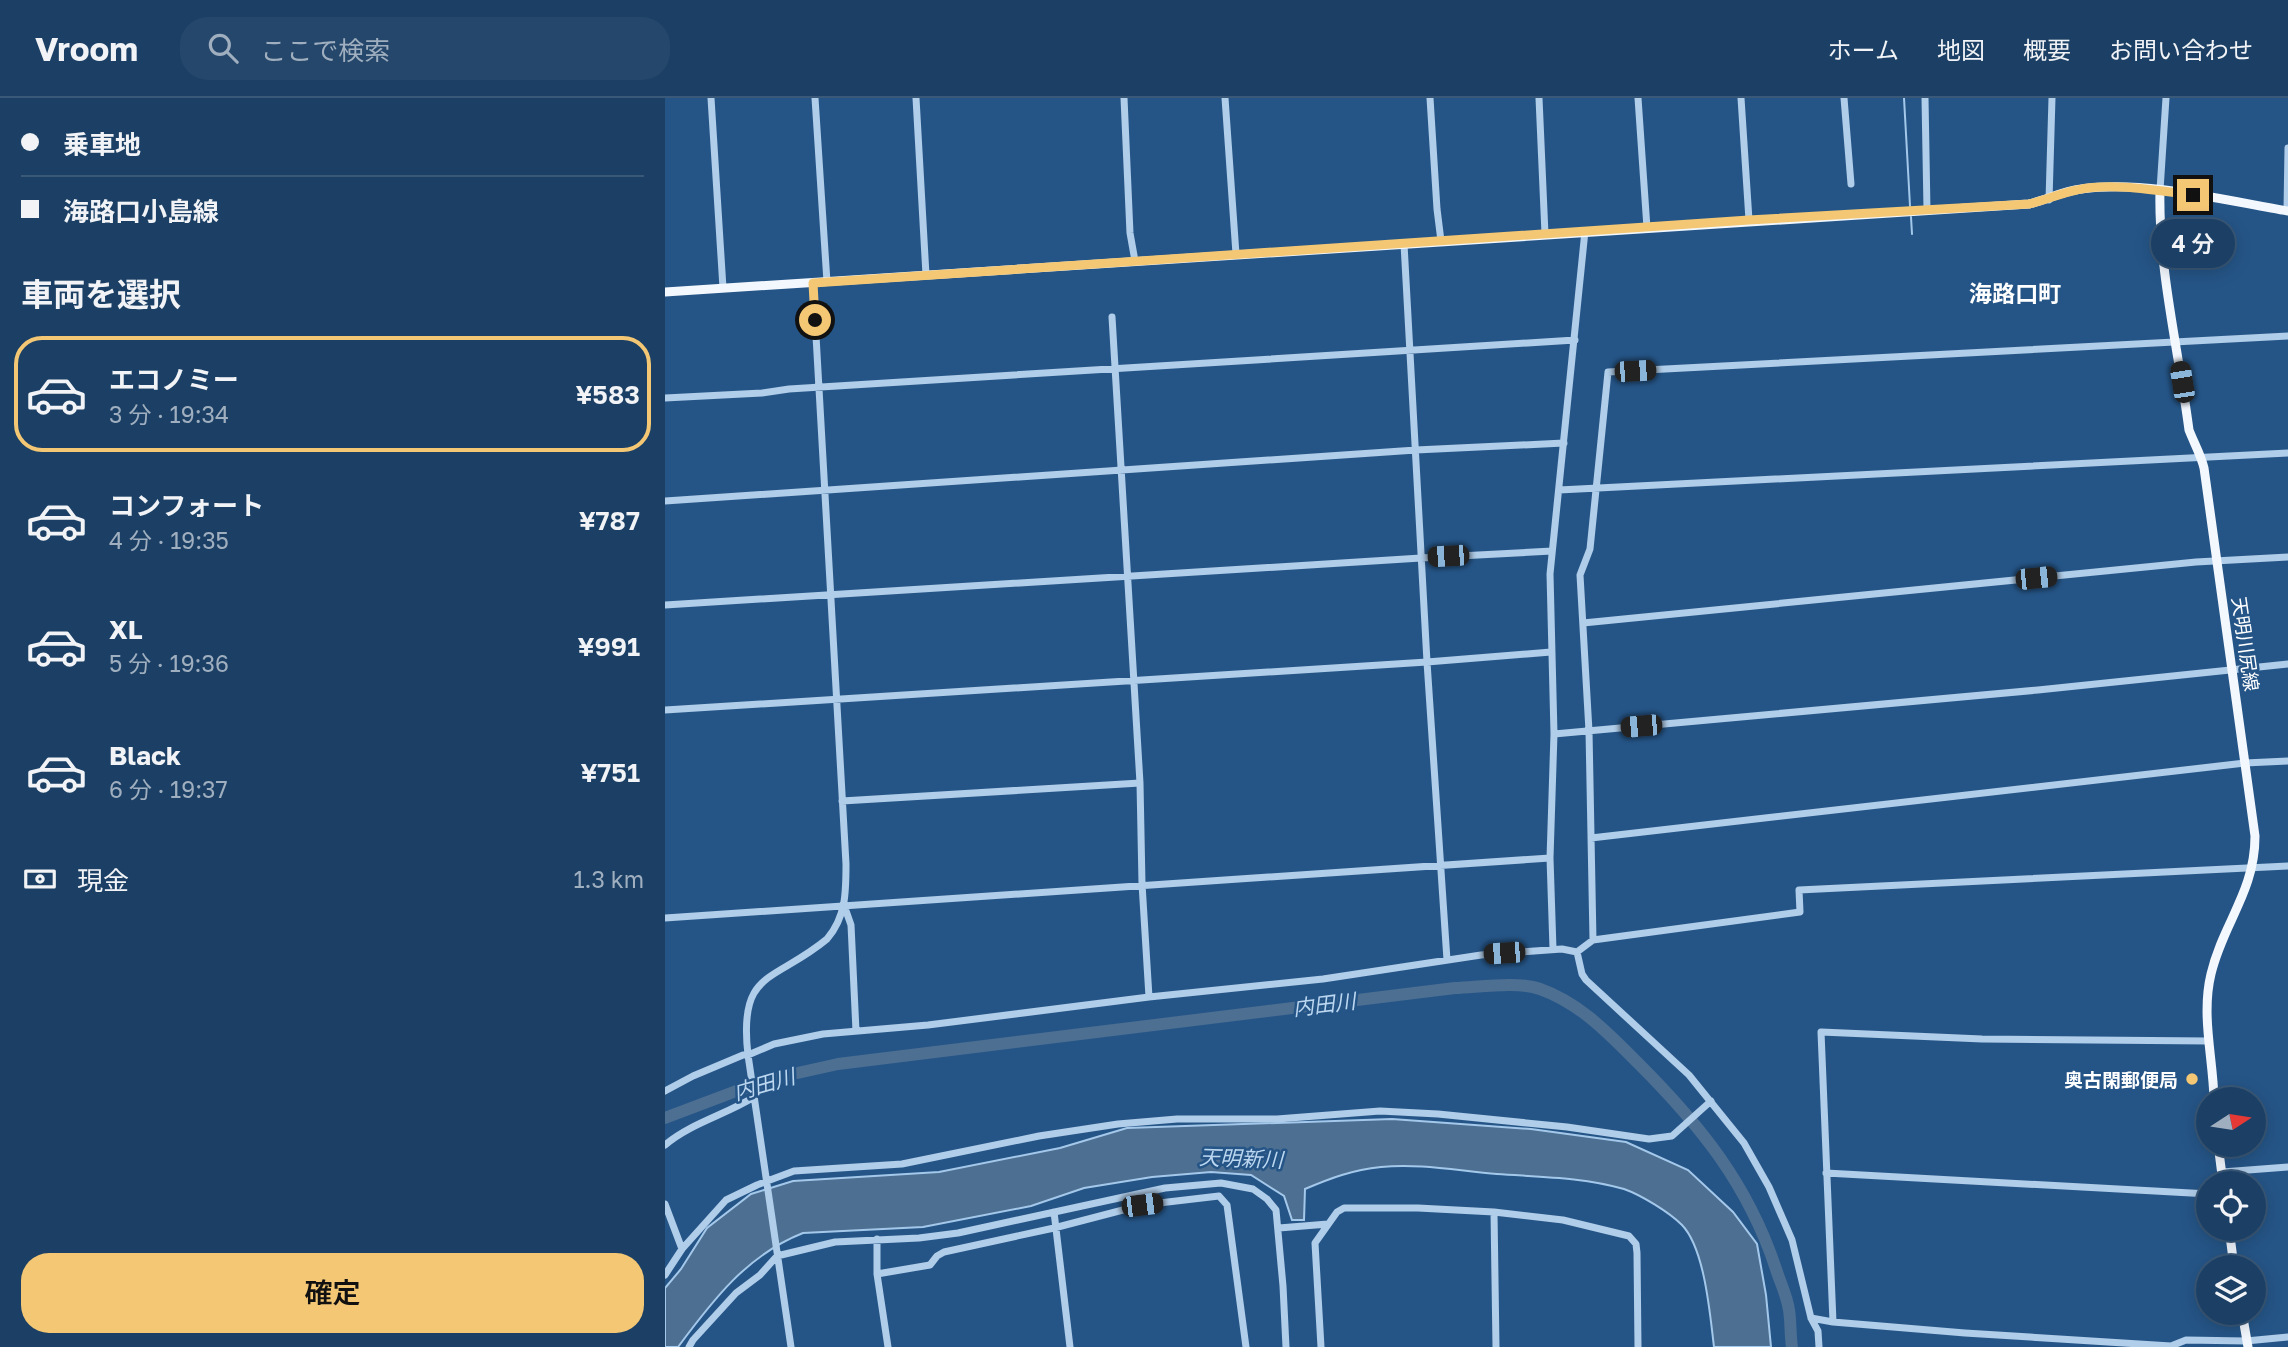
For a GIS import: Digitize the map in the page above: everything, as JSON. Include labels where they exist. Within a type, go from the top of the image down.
[{"type":"main road","points":[[665,292],[2029,204],[2093,188],[2160,190],[2287,211]]},
{"type":"main road","name":"天明川尻線","points":[[2160,190],[2159,222],[2176,342],[2189,430],[2202,458],[2255,836],[2253,869],[2211,974],[2207,1008],[2214,1087]]},
{"type":"main road","points":[[2244,1325],[2247,1344]]},
{"type":"street","points":[[711,98],[723,288]]},
{"type":"street","points":[[815,98],[827,282]]},
{"type":"street","points":[[916,98],[926,275]]},
{"type":"street","points":[[1124,98],[1130,233],[1135,261]]},
{"type":"street","points":[[1225,98],[1236,254]]},
{"type":"street","points":[[1430,98],[1441,241]]},
{"type":"street","points":[[1539,98],[1545,234]]},
{"type":"street","points":[[1638,98],[1647,228]]},
{"type":"street","points":[[1741,98],[1749,220]]},
{"type":"street","points":[[1844,98],[1851,184]]},
{"type":"street","points":[[1925,98],[1927,210]]},
{"type":"street","points":[[2049,200],[2052,98]]},
{"type":"street","points":[[2160,190],[2166,98]]},
{"type":"street","points":[[2287,211],[2288,148]]},
{"type":"street","points":[[1552,949],[1550,858],[1554,734],[1550,574],[1585,232]]},
{"type":"street","points":[[1404,244],[1447,960]]},
{"type":"street","points":[[813,283],[846,864],[845,907],[851,925],[856,1031]]},
{"type":"street","points":[[1112,317],[1140,783],[1142,884],[1149,997]]},
{"type":"street","points":[[1593,940],[1588,731],[1580,575],[1590,549],[1608,372],[2288,336]]},
{"type":"street","points":[[665,398],[1575,340]]},
{"type":"street","points":[[665,501],[1416,450],[1564,443]]},
{"type":"street","points":[[1559,490],[2288,453]]},
{"type":"street","points":[[665,605],[1552,551]]},
{"type":"street","points":[[1583,623],[2217,561],[2288,557]]},
{"type":"street","points":[[665,710],[1551,652]]},
{"type":"street","points":[[1554,734],[2038,690],[2288,664]]},
{"type":"street","points":[[1591,838],[2245,763],[2288,761]]},
{"type":"street","points":[[842,801],[1140,783]]},
{"type":"street","points":[[665,918],[1550,858]]},
{"type":"street","points":[[665,1091],[743,1055],[774,1044],[823,1034],[928,1025],[1149,997],[1323,979],[1481,955],[1552,949],[1577,951],[1593,940],[1800,912],[1800,890],[2288,866]]},
{"type":"street","points":[[791,1347],[748,1055],[746,1016],[757,989],[772,974],[827,939],[845,907]]},
{"type":"street","points":[[1577,951],[1586,981],[1677,1062],[1744,1143],[1769,1187],[1792,1240],[1811,1318],[1818,1331],[1819,1347]]},
{"type":"street","points":[[1833,1322],[1821,1032],[1982,1039],[2209,1041]]},
{"type":"street","points":[[665,1145],[681,1132],[732,1110],[754,1097]]},
{"type":"street","points":[[665,1275],[682,1249],[726,1200],[794,1171],[902,1164],[1039,1136],[1118,1124],[1177,1119],[1277,1119],[1380,1111],[1554,1126],[1650,1139],[1672,1136],[1711,1101]]},
{"type":"street","points":[[2235,1171],[2288,1167]]},
{"type":"street","points":[[1826,1173],[2196,1193]]},
{"type":"street","points":[[689,1347],[736,1293],[760,1275],[777,1256],[835,1242],[919,1238],[958,1233],[1165,1188],[1220,1183],[1253,1189],[1276,1210],[1286,1347]]},
{"type":"street","points":[[877,1274],[930,1265],[940,1254],[1142,1205],[1219,1196],[1227,1205],[1246,1347]]},
{"type":"street","points":[[665,1204],[682,1249]]},
{"type":"street","points":[[1321,1347],[1315,1243],[1337,1212],[1344,1208],[1494,1212],[1563,1220],[1633,1239],[1637,1253],[1638,1347]]},
{"type":"street","points":[[1053,1212],[1070,1347]]},
{"type":"street","points":[[1494,1212],[1496,1347]]},
{"type":"street","points":[[1279,1228],[1328,1224]]},
{"type":"street","points":[[877,1239],[877,1274],[888,1347]]},
{"type":"street","points":[[1811,1318],[1833,1322],[2171,1346],[2186,1340],[2247,1344],[2288,1336]]},
{"type":"water","name":"天明新川","points":[[1392,1119],[1531,1129],[1626,1142],[1688,1170],[1733,1212],[1757,1244],[1771,1347],[1714,1347],[1705,1283],[1690,1236],[1670,1215],[1638,1195],[1609,1185],[1577,1180],[1410,1166],[1361,1170],[1305,1189],[1304,1220],[1292,1220],[1284,1196],[1251,1175],[1211,1172],[1152,1177],[1084,1188],[1031,1206],[923,1227],[803,1233],[783,1242],[748,1266],[704,1312],[678,1347],[665,1347],[665,1288],[681,1269],[707,1228],[751,1194],[793,1181],[939,1172],[1060,1148],[1127,1128]]},
{"type":"waterway","points":[[1904,98],[1910,206]]},
{"type":"waterway","points":[[1911,217],[1912,234]]},
{"type":"waterway","name":"内田川","points":[[665,1118],[739,1090],[838,1064],[1455,988],[1510,985],[1531,987],[1568,1002],[1605,1031],[1682,1109],[1720,1157],[1765,1238],[1788,1305],[1792,1347]]},
{"type":"place","name":"奥古閑郵便局","points":[[2192,1079]]},
{"type":"district","name":"海路口町","points":[[2015,293]]},
{"type":"route","points":[[815,320],[813,283],[1749,220],[2029,204],[2093,188],[2132,188],[2193,195]]}]
